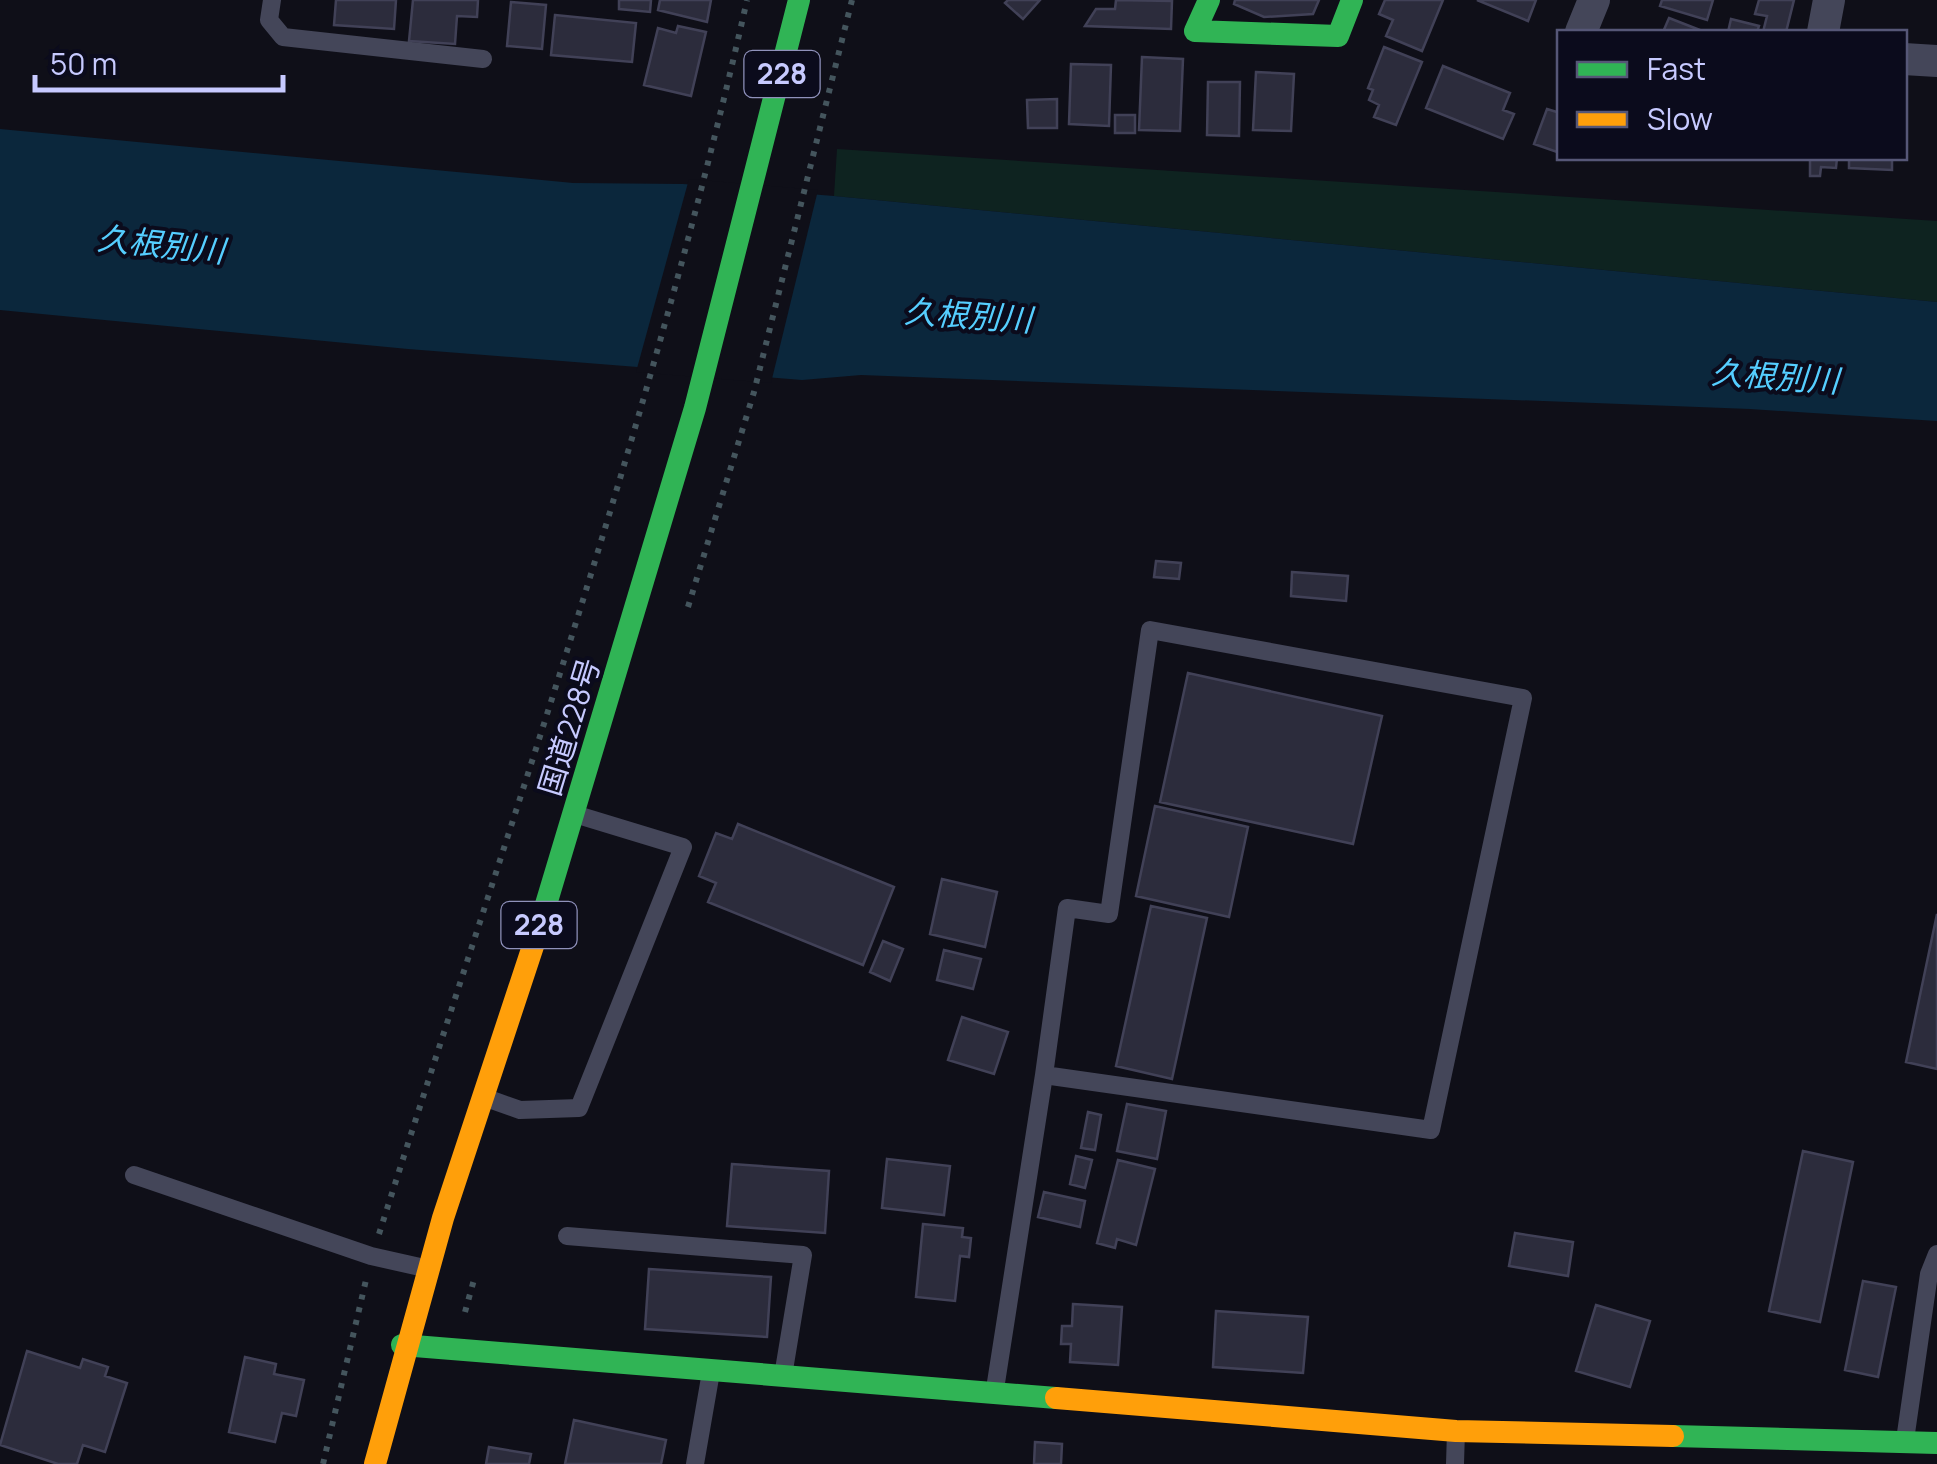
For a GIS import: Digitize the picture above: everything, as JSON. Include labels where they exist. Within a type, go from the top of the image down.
[{"type":"main road","name":"国道228号","points":[[375,1464],[402,1345],[576,814],[702,386],[766,148],[799,0]]},
{"type":"main road","points":[[1209,0],[1195,32],[1338,36],[1352,0]]},
{"type":"main road","points":[[402,1345],[1456,1431],[1937,1443]]},
{"type":"street","points":[[1582,30],[1594,0]]},
{"type":"street","points":[[1822,30],[1829,0]]},
{"type":"street","points":[[1907,59],[1937,61]]},
{"type":"lane","points":[[272,0],[269,20],[282,37],[483,59]]},
{"type":"lane","points":[[994,1395],[1067,908],[1109,914],[1150,630],[1523,698],[1431,1130],[1044,1075]]},
{"type":"lane","points":[[482,1097],[520,1110],[579,1108],[682,847],[576,814]]},
{"type":"lane","points":[[134,1175],[372,1256],[426,1268]]},
{"type":"lane","points":[[567,1236],[803,1255],[782,1377]]},
{"type":"lane","points":[[1904,1442],[1929,1274],[1937,1254]]},
{"type":"lane","points":[[695,1464],[711,1371]]},
{"type":"lane","points":[[1455,1464],[1456,1431]]},
{"type":"path","points":[[323,1464],[372,1256],[652,380],[715,146],[748,0]]},
{"type":"path","points":[[754,392],[852,0]]},
{"type":"green space","points":[[837,149],[1937,221],[1937,302],[834,196]]},
{"type":"water","name":"久根別川","points":[[0,129],[573,183],[683,184],[834,196],[1937,302],[1937,421],[1750,409],[861,375],[802,380],[408,349],[0,310]]},
{"type":"pier","points":[[689,179],[818,190],[771,383],[636,372]]},
{"type":"building","points":[[336,0],[396,0],[394,29],[334,25]]},
{"type":"building","points":[[413,0],[478,0],[477,17],[457,16],[455,44],[409,41]]},
{"type":"building","points":[[619,0],[651,0],[650,12],[619,9]]},
{"type":"building","points":[[660,0],[711,0],[707,22],[658,10]]},
{"type":"building","points":[[1040,0],[1023,19],[1005,3]]},
{"type":"building","points":[[1116,0],[1172,1],[1171,29],[1085,26],[1096,9],[1115,9]]},
{"type":"building","points":[[1235,0],[1319,0],[1313,14],[1264,17],[1234,4]]},
{"type":"building","points":[[1385,0],[1443,0],[1422,51],[1386,36],[1393,20],[1379,14]]},
{"type":"building","points":[[1477,0],[1536,0],[1528,21]]},
{"type":"building","points":[[1662,0],[1713,0],[1707,20],[1660,6]]},
{"type":"building","points":[[1759,0],[1794,0],[1786,30],[1764,30],[1767,16],[1755,14]]},
{"type":"building","points":[[511,2],[546,5],[542,49],[507,46]]},
{"type":"building","points":[[555,15],[636,23],[632,62],[551,55]]},
{"type":"building","points":[[1669,18],[1700,30],[1664,30]]},
{"type":"building","points":[[1731,19],[1759,26],[1758,30],[1728,30]]},
{"type":"building","points":[[678,26],[706,32],[691,96],[644,85],[658,28],[676,33]]},
{"type":"building","points":[[1384,47],[1422,62],[1396,125],[1374,117],[1379,105],[1369,100],[1373,90],[1368,88]]},
{"type":"building","points":[[1142,57],[1183,59],[1180,131],[1139,130]]},
{"type":"building","points":[[1071,64],[1111,65],[1109,126],[1069,124]]},
{"type":"building","points":[[1443,66],[1510,93],[1503,110],[1514,114],[1503,139],[1426,108]]},
{"type":"building","points":[[1256,72],[1294,74],[1291,131],[1253,130]]},
{"type":"building","points":[[1208,82],[1240,82],[1239,136],[1207,135]]},
{"type":"building","points":[[1057,99],[1057,128],[1028,128],[1027,100]]},
{"type":"building","points":[[1547,109],[1557,112],[1557,152],[1534,144]]},
{"type":"building","points":[[1115,115],[1135,115],[1135,133],[1115,133]]},
{"type":"building","points":[[1810,160],[1837,160],[1836,168],[1821,167],[1820,176],[1810,176]]},
{"type":"building","points":[[1849,160],[1892,160],[1892,170],[1849,168]]},
{"type":"building","points":[[1156,561],[1181,563],[1179,579],[1154,577]]},
{"type":"building","points":[[1292,572],[1348,576],[1346,601],[1291,596]]},
{"type":"building","points":[[1188,673],[1382,716],[1353,844],[1160,802]]},
{"type":"building","points":[[1155,806],[1248,827],[1229,917],[1136,896]]},
{"type":"building","points":[[738,824],[894,887],[863,965],[708,902],[716,883],[699,876],[716,833],[732,839]]},
{"type":"building","points":[[942,879],[997,892],[985,947],[930,934]]},
{"type":"building","points":[[1151,906],[1207,918],[1172,1079],[1116,1066]]},
{"type":"building","points":[[1937,914],[1937,1069],[1906,1062]]},
{"type":"building","points":[[883,941],[903,949],[890,981],[870,972]]},
{"type":"building","points":[[944,950],[981,959],[973,989],[937,980]]},
{"type":"building","points":[[962,1017],[1008,1032],[994,1074],[948,1060]]},
{"type":"building","points":[[1127,1104],[1166,1111],[1157,1159],[1117,1151]]},
{"type":"building","points":[[1088,1112],[1101,1115],[1095,1150],[1081,1148]]},
{"type":"building","points":[[1803,1151],[1853,1162],[1820,1322],[1769,1311]]},
{"type":"building","points":[[1076,1156],[1092,1160],[1085,1188],[1070,1184]]},
{"type":"building","points":[[887,1159],[950,1166],[944,1215],[882,1208]]},
{"type":"building","points":[[1118,1160],[1155,1169],[1136,1245],[1117,1239],[1115,1248],[1097,1243]]},
{"type":"building","points":[[732,1164],[829,1171],[825,1233],[727,1226]]},
{"type":"building","points":[[1044,1192],[1085,1201],[1080,1227],[1038,1217]]},
{"type":"building","points":[[923,1224],[963,1228],[962,1237],[971,1238],[969,1257],[960,1256],[955,1301],[916,1297]]},
{"type":"building","points":[[1515,1233],[1573,1242],[1568,1276],[1509,1266]]},
{"type":"building","points":[[649,1269],[771,1277],[767,1337],[645,1329]]},
{"type":"building","points":[[1863,1281],[1896,1287],[1878,1377],[1845,1370]]},
{"type":"building","points":[[1073,1304],[1122,1307],[1118,1365],[1070,1362],[1071,1344],[1061,1344],[1062,1326],[1072,1326]]},
{"type":"building","points":[[1596,1305],[1650,1321],[1630,1387],[1576,1371]]},
{"type":"building","points":[[1216,1311],[1308,1317],[1303,1373],[1213,1367]]},
{"type":"building","points":[[27,1351],[80,1368],[83,1359],[108,1367],[105,1376],[127,1383],[105,1452],[83,1445],[77,1464],[58,1464],[0,1445]]},
{"type":"building","points":[[245,1357],[276,1364],[274,1374],[304,1380],[296,1416],[282,1413],[275,1442],[229,1432]]},
{"type":"building","points":[[574,1420],[666,1440],[661,1464],[565,1464]]},
{"type":"building","points":[[1035,1442],[1062,1444],[1061,1464],[1034,1464]]},
{"type":"building","points":[[489,1447],[531,1454],[529,1464],[486,1464]]},
{"type":"traffic: fast","points":[[538,931],[695,408],[799,0]]},
{"type":"traffic: fast","points":[[1209,0],[1195,31],[1338,36],[1352,0]]},
{"type":"traffic: fast","points":[[402,1345],[1056,1398]]},
{"type":"traffic: fast","points":[[1673,1436],[1937,1443]]},
{"type":"traffic: slow","points":[[375,1464],[443,1218],[538,931]]},
{"type":"traffic: slow","points":[[1056,1398],[1456,1431],[1673,1436]]}]
